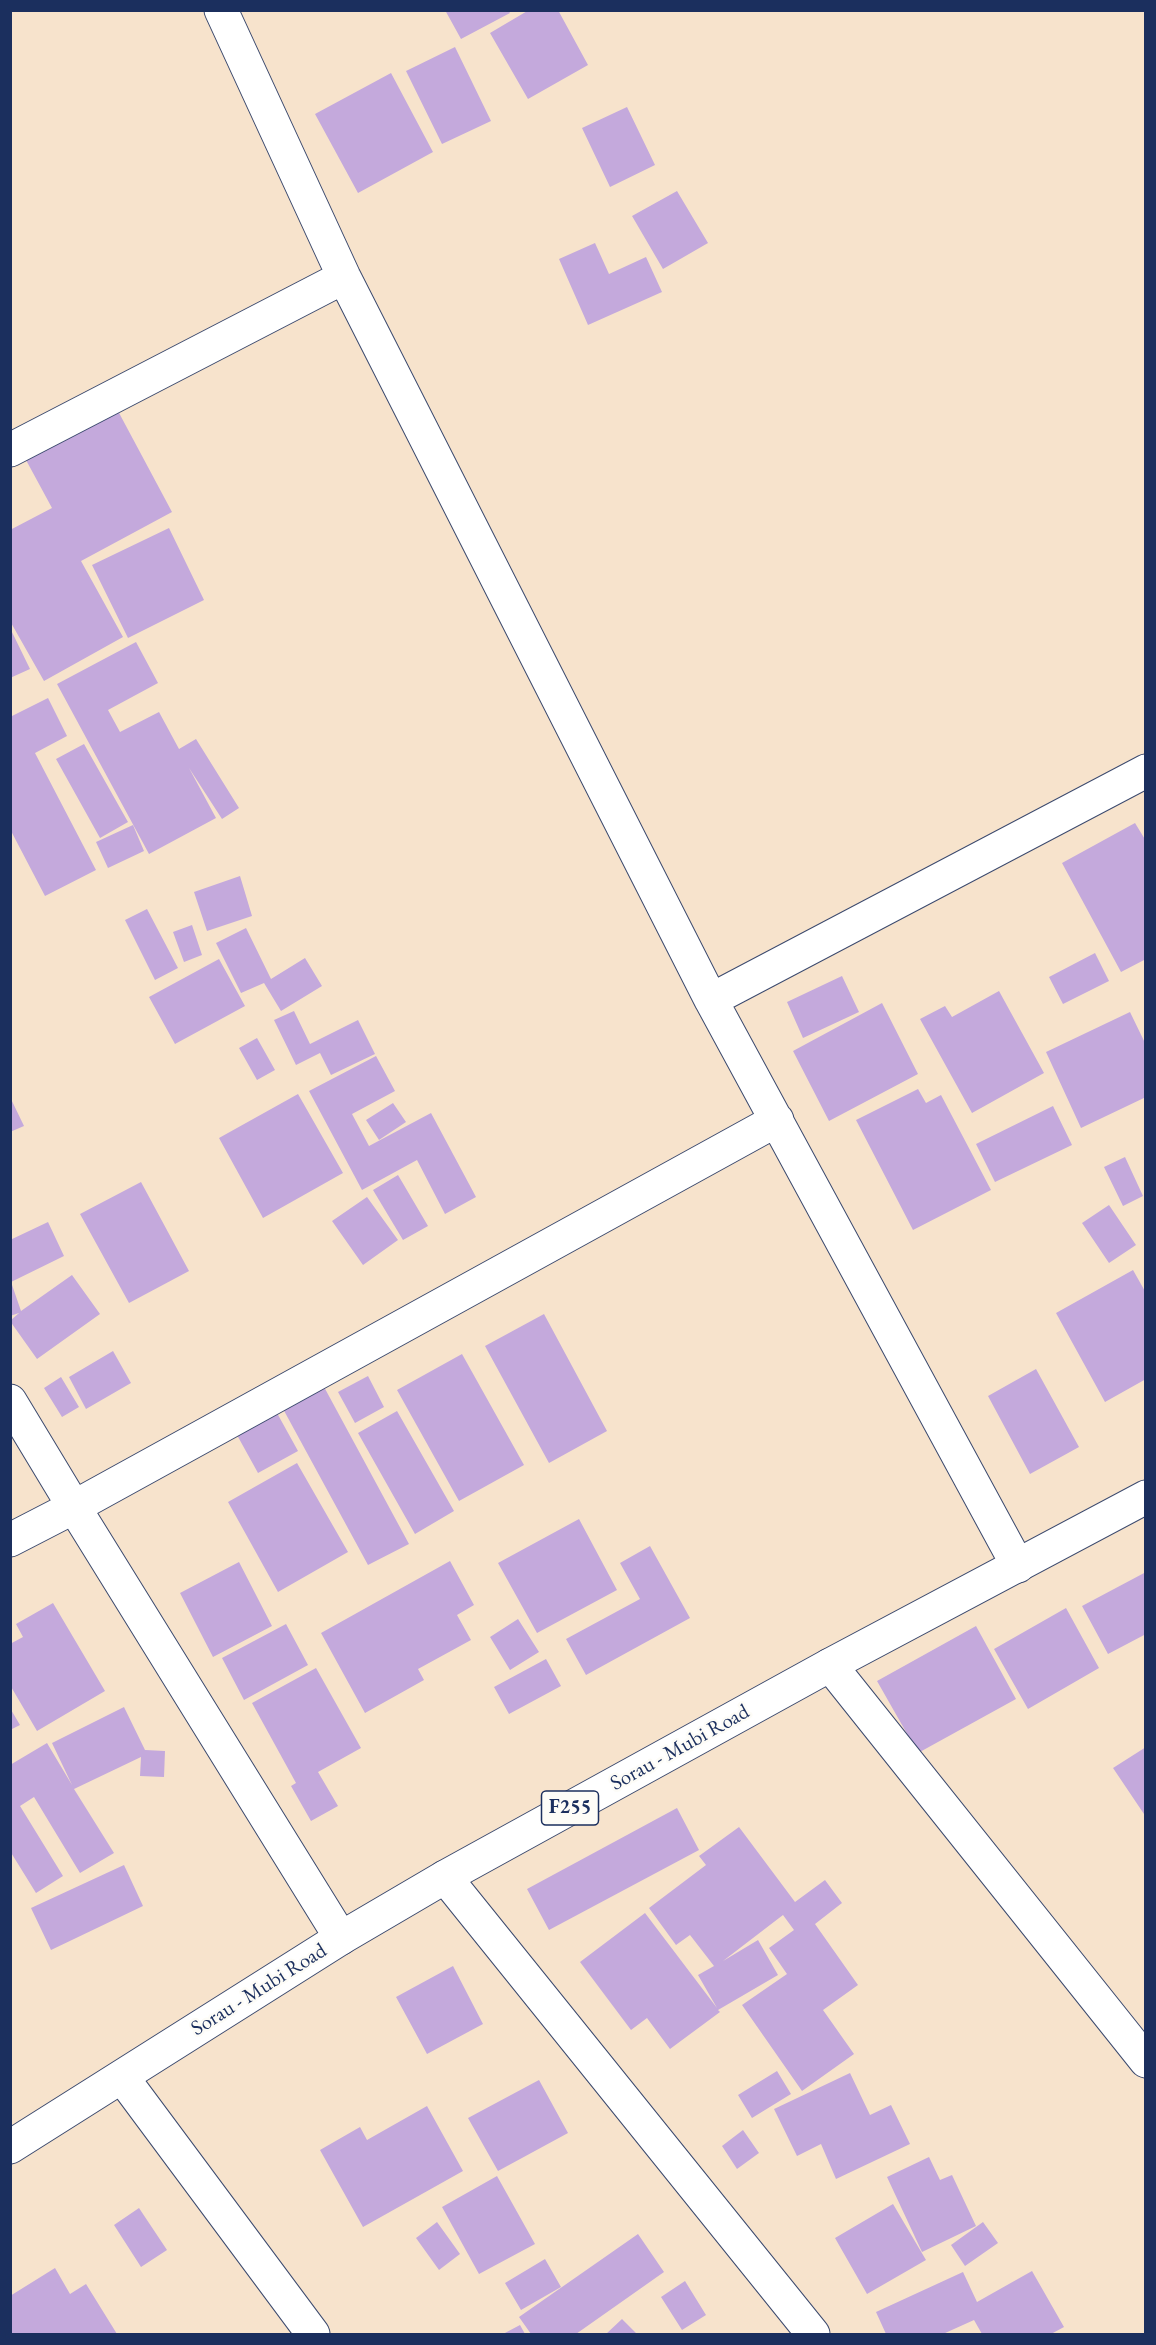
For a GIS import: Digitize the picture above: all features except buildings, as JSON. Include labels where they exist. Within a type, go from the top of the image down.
[{"type":"street","points":[[221,10],[344,277],[711,1000],[1018,1566]]},
{"type":"street","points":[[10,450],[344,277]]},
{"type":"street","points":[[711,1000],[1146,771]]},
{"type":"street","points":[[10,1540],[74,1508],[777,1120]]},
{"type":"street","points":[[10,1401],[341,1938]]},
{"type":"street","name":"Sorau - Mubi Road","points":[[10,2147],[341,1938],[445,1877],[830,1665],[1146,1497]]},
{"type":"street","points":[[830,1665],[1146,2061]]},
{"type":"street","points":[[445,1877],[813,2334]]},
{"type":"street","points":[[122,2077],[313,2334]]}]
